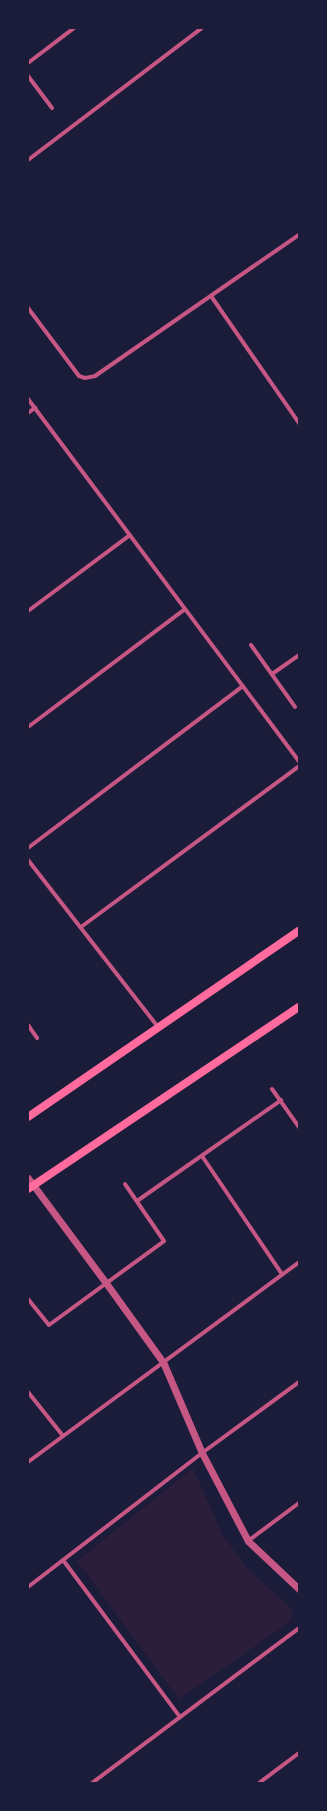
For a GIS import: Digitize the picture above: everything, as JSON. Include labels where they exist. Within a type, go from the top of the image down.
[{"type":"main road","points":[[28,1117],[299,931]]},
{"type":"main road","points":[[31,1187],[299,1007]]},
{"type":"street","points":[[28,63],[74,28]]},
{"type":"street","points":[[28,160],[202,28]]},
{"type":"street","points":[[28,76],[52,108]]},
{"type":"street","points":[[28,308],[79,376],[85,378],[95,376],[299,235]]},
{"type":"street","points":[[211,296],[299,423]]},
{"type":"street","points":[[28,399],[184,610],[299,761]]},
{"type":"street","points":[[28,413],[35,408]]},
{"type":"street","points":[[28,611],[130,535]]},
{"type":"street","points":[[28,727],[184,610]]},
{"type":"street","points":[[251,645],[295,707]]},
{"type":"street","points":[[272,674],[299,655]]},
{"type":"street","points":[[28,848],[243,686]]},
{"type":"street","points":[[81,927],[299,766]]},
{"type":"street","points":[[28,860],[159,1028]]},
{"type":"street","points":[[28,1025],[37,1038]]},
{"type":"street","points":[[272,1088],[299,1127]]},
{"type":"street","points":[[137,1201],[281,1100]]},
{"type":"street","points":[[202,1156],[282,1274]]},
{"type":"street","points":[[28,1178],[31,1187],[106,1283],[163,1362],[202,1454],[248,1541],[299,1589]]},
{"type":"street","points":[[28,1299],[48,1325],[164,1241],[125,1184]]},
{"type":"street","points":[[28,1462],[299,1262]]},
{"type":"street","points":[[28,1587],[299,1382]]},
{"type":"street","points":[[28,1392],[63,1436]]},
{"type":"street","points":[[248,1541],[299,1503]]},
{"type":"street","points":[[63,1560],[180,1717]]},
{"type":"street","points":[[92,1783],[299,1628]]},
{"type":"street","points":[[259,1783],[299,1753]]},
{"type":"shaded area","points":[[193,1468],[222,1534],[247,1568],[292,1609],[291,1621],[179,1699],[77,1561]]}]
